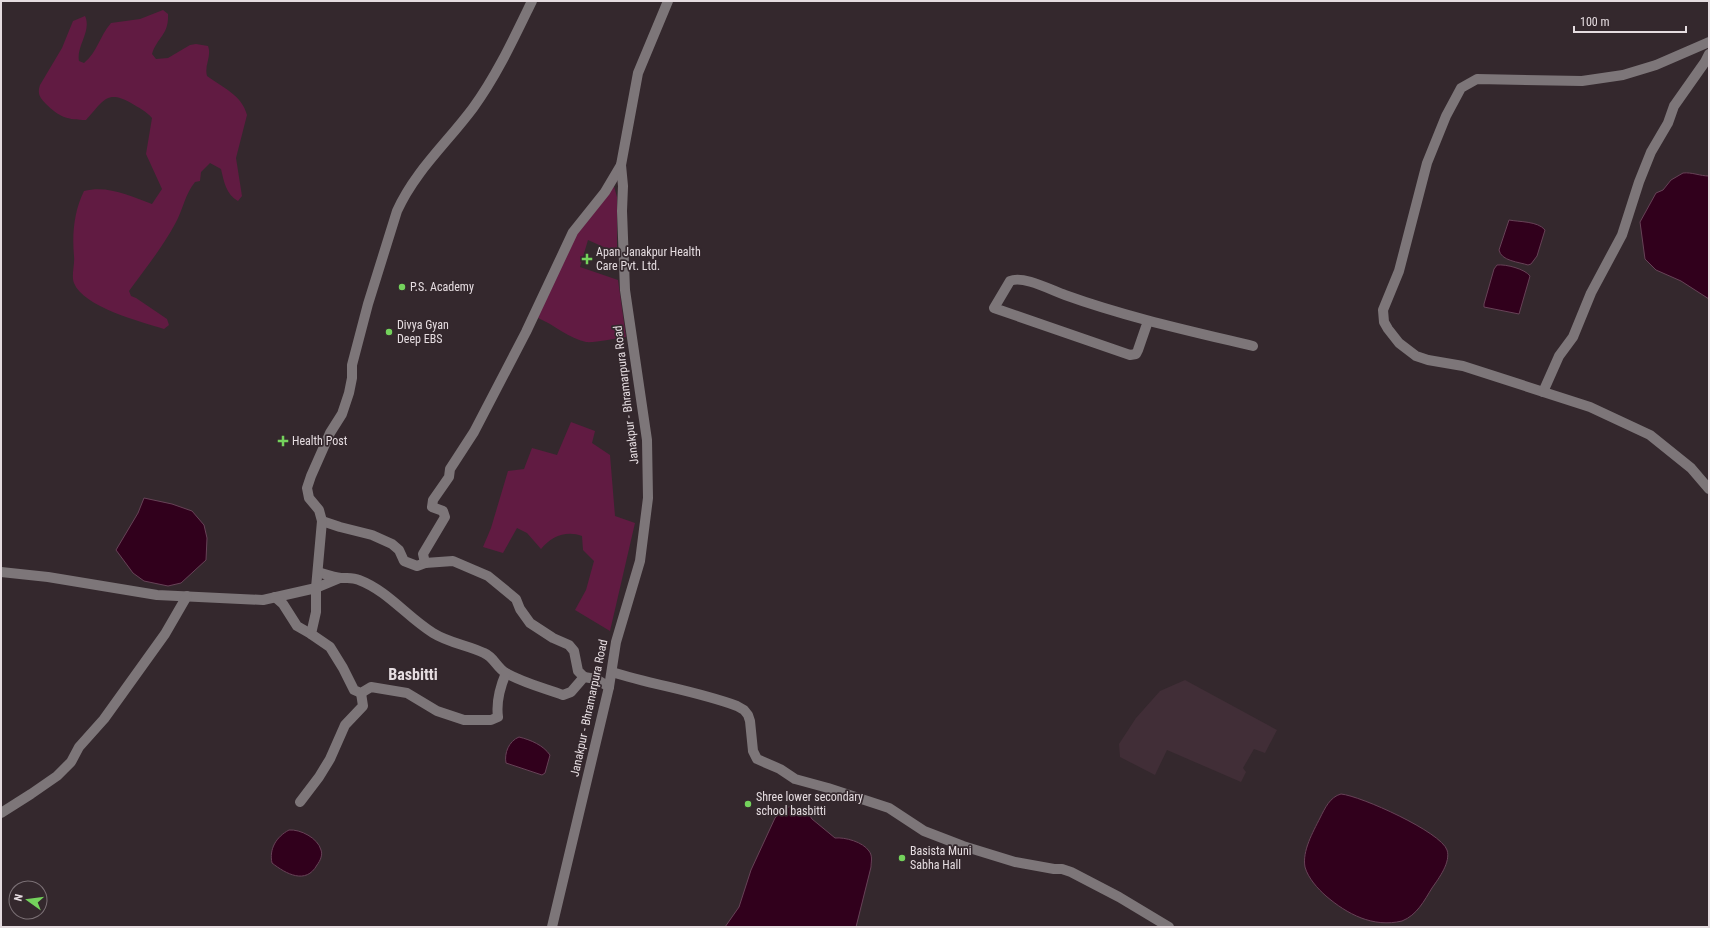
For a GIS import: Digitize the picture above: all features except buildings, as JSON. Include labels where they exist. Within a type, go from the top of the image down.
[{"type":"street","points":[[311,634],[316,612],[316,588],[322,520],[319,510],[308,498],[307,488],[310,476],[330,433],[342,414],[349,393],[352,378],[352,365],[368,304],[397,211],[408,188],[472,109],[488,86],[505,56],[532,1]]},
{"type":"street","name":"Janakpur - Bhramarpura Road","points":[[552,927],[610,687],[616,642],[640,561],[648,498],[647,440],[631,322],[625,290],[622,212],[623,186],[621,165],[638,73],[668,1]]},
{"type":"street","points":[[1707,484],[1691,468],[1650,435],[1590,407],[1463,366],[1428,360],[1416,356],[1399,343],[1388,329],[1384,322],[1383,310],[1399,271],[1427,163],[1456,96],[1461,88],[1477,79],[1582,81],[1623,75],[1656,64],[1709,42]]},
{"type":"street","points":[[1543,392],[1559,356],[1572,336],[1622,235],[1639,182],[1651,152],[1668,123],[1674,106],[1709,54]]},
{"type":"street","points":[[425,563],[423,554],[445,517],[443,511],[432,507],[434,500],[448,478],[450,469],[474,432],[515,354],[573,232],[605,192],[621,165]]},
{"type":"street","points":[[1148,321],[1136,354],[1130,355],[994,308],[1010,281],[1022,279],[1083,302],[1148,321],[1253,346]]},
{"type":"street","points":[[322,520],[340,527],[372,535],[392,544],[399,550],[404,561],[416,566],[425,563],[453,561],[461,563],[488,576],[501,585],[516,599],[520,609],[530,623],[553,638],[569,645],[574,651],[578,671],[584,677],[596,679],[610,687]]},
{"type":"street","points":[[1,572],[48,577],[157,595],[263,600],[316,588],[340,578],[352,577],[360,580],[403,609],[432,632],[445,639],[484,653],[493,658],[506,673],[563,695],[570,692],[584,677]]},
{"type":"street","points":[[318,572],[340,578]]},
{"type":"street","points":[[1,813],[51,781],[71,762],[80,747],[104,719],[166,634],[187,596]]},
{"type":"street","points":[[275,597],[283,604],[290,618],[297,626],[330,647],[354,690],[361,693]]},
{"type":"street","points":[[612,672],[638,681],[682,689],[737,706],[744,710],[748,715],[753,751],[757,759],[795,779],[889,808],[924,831],[963,846],[1015,862],[1062,869],[1071,872],[1120,897],[1169,927]]},
{"type":"street","points":[[361,693],[371,687],[407,693],[430,707],[450,716],[464,720],[491,720],[498,717],[497,708],[501,686],[506,673]]},
{"type":"street","points":[[300,802],[326,765],[345,725],[363,706],[361,693]]},
{"type":"shaded area","points":[[163,10],[168,14],[168,21],[167,27],[152,54],[156,59],[168,58],[190,45],[196,44],[208,46],[209,54],[206,68],[207,76],[231,92],[241,102],[247,115],[236,158],[242,196],[238,201],[231,195],[226,187],[221,169],[210,163],[201,172],[200,181],[195,182],[186,197],[178,219],[165,242],[129,291],[131,296],[167,319],[169,325],[164,329],[128,318],[101,306],[80,292],[74,283],[73,277],[74,223],[78,206],[84,191],[102,189],[110,190],[152,204],[162,189],[146,154],[152,118],[145,111],[123,99],[116,97],[110,97],[101,103],[86,120],[64,117],[44,102],[39,93],[40,85],[62,48],[73,21],[85,16],[87,22],[79,55],[79,61],[84,63],[96,49],[111,23],[140,19]]},
{"type":"shaded area","points":[[1683,173],[1709,176],[1709,299],[1681,281],[1656,270],[1645,259],[1640,222],[1656,193],[1663,190],[1671,180]]},
{"type":"shaded area","points":[[613,183],[617,197],[617,253],[588,240],[580,267],[618,280],[626,337],[586,342],[568,335],[538,318],[550,286],[574,235]]},
{"type":"shaded area","points":[[1509,220],[1533,223],[1545,230],[1537,256],[1531,264],[1528,265],[1507,259],[1500,254],[1499,250]]},
{"type":"shaded area","points":[[1497,265],[1505,265],[1524,271],[1530,276],[1519,314],[1484,307],[1494,269]]},
{"type":"shaded area","points":[[571,422],[595,431],[592,443],[610,455],[615,516],[635,523],[610,631],[575,610],[586,590],[594,561],[583,550],[582,536],[576,534],[560,535],[545,544],[541,549],[527,533],[517,528],[503,553],[483,547],[491,528],[508,471],[524,469],[532,448],[557,455]]},
{"type":"shaded area","points":[[144,498],[172,504],[192,511],[204,525],[207,538],[206,560],[181,583],[168,586],[144,581],[133,573],[116,550],[138,513]]},
{"type":"shaded area","points":[[1185,680],[1277,730],[1265,753],[1254,749],[1243,768],[1246,772],[1241,782],[1167,750],[1155,775],[1120,757],[1119,744],[1136,718],[1160,691]]},
{"type":"shaded area","points":[[519,737],[536,743],[544,748],[550,755],[545,773],[542,775],[506,763],[506,755],[510,744]]},
{"type":"shaded area","points":[[1341,794],[1365,801],[1399,816],[1431,834],[1442,843],[1447,850],[1448,855],[1446,865],[1441,875],[1420,907],[1412,915],[1402,921],[1381,923],[1352,914],[1334,903],[1326,896],[1308,875],[1304,861],[1314,829],[1328,803],[1337,795]]},
{"type":"shaded area","points":[[791,806],[808,813],[812,819],[835,838],[849,839],[863,845],[870,853],[871,867],[856,927],[725,927],[739,907],[751,870],[775,818],[784,809]]},
{"type":"shaded area","points":[[289,830],[298,831],[308,835],[316,842],[322,852],[319,862],[307,875],[296,876],[289,874],[272,863],[271,858],[274,844],[280,836]]},
{"type":"place","name":"Apan Janakpur Health Care Pvt. Ltd.","points":[[587,259]]},
{"type":"place","name":"P.S. Academy","points":[[402,287]]},
{"type":"place","name":"Divya Gyan Deep EBS","points":[[389,332]]},
{"type":"place","name":"Health Post","points":[[283,441]]},
{"type":"place","name":"Shree lower secondary school basbitti","points":[[748,804]]},
{"type":"place","name":"Basista Muni Sabha Hall","points":[[902,858]]},
{"type":"district","name":"Basbitti","points":[[413,674]]}]
